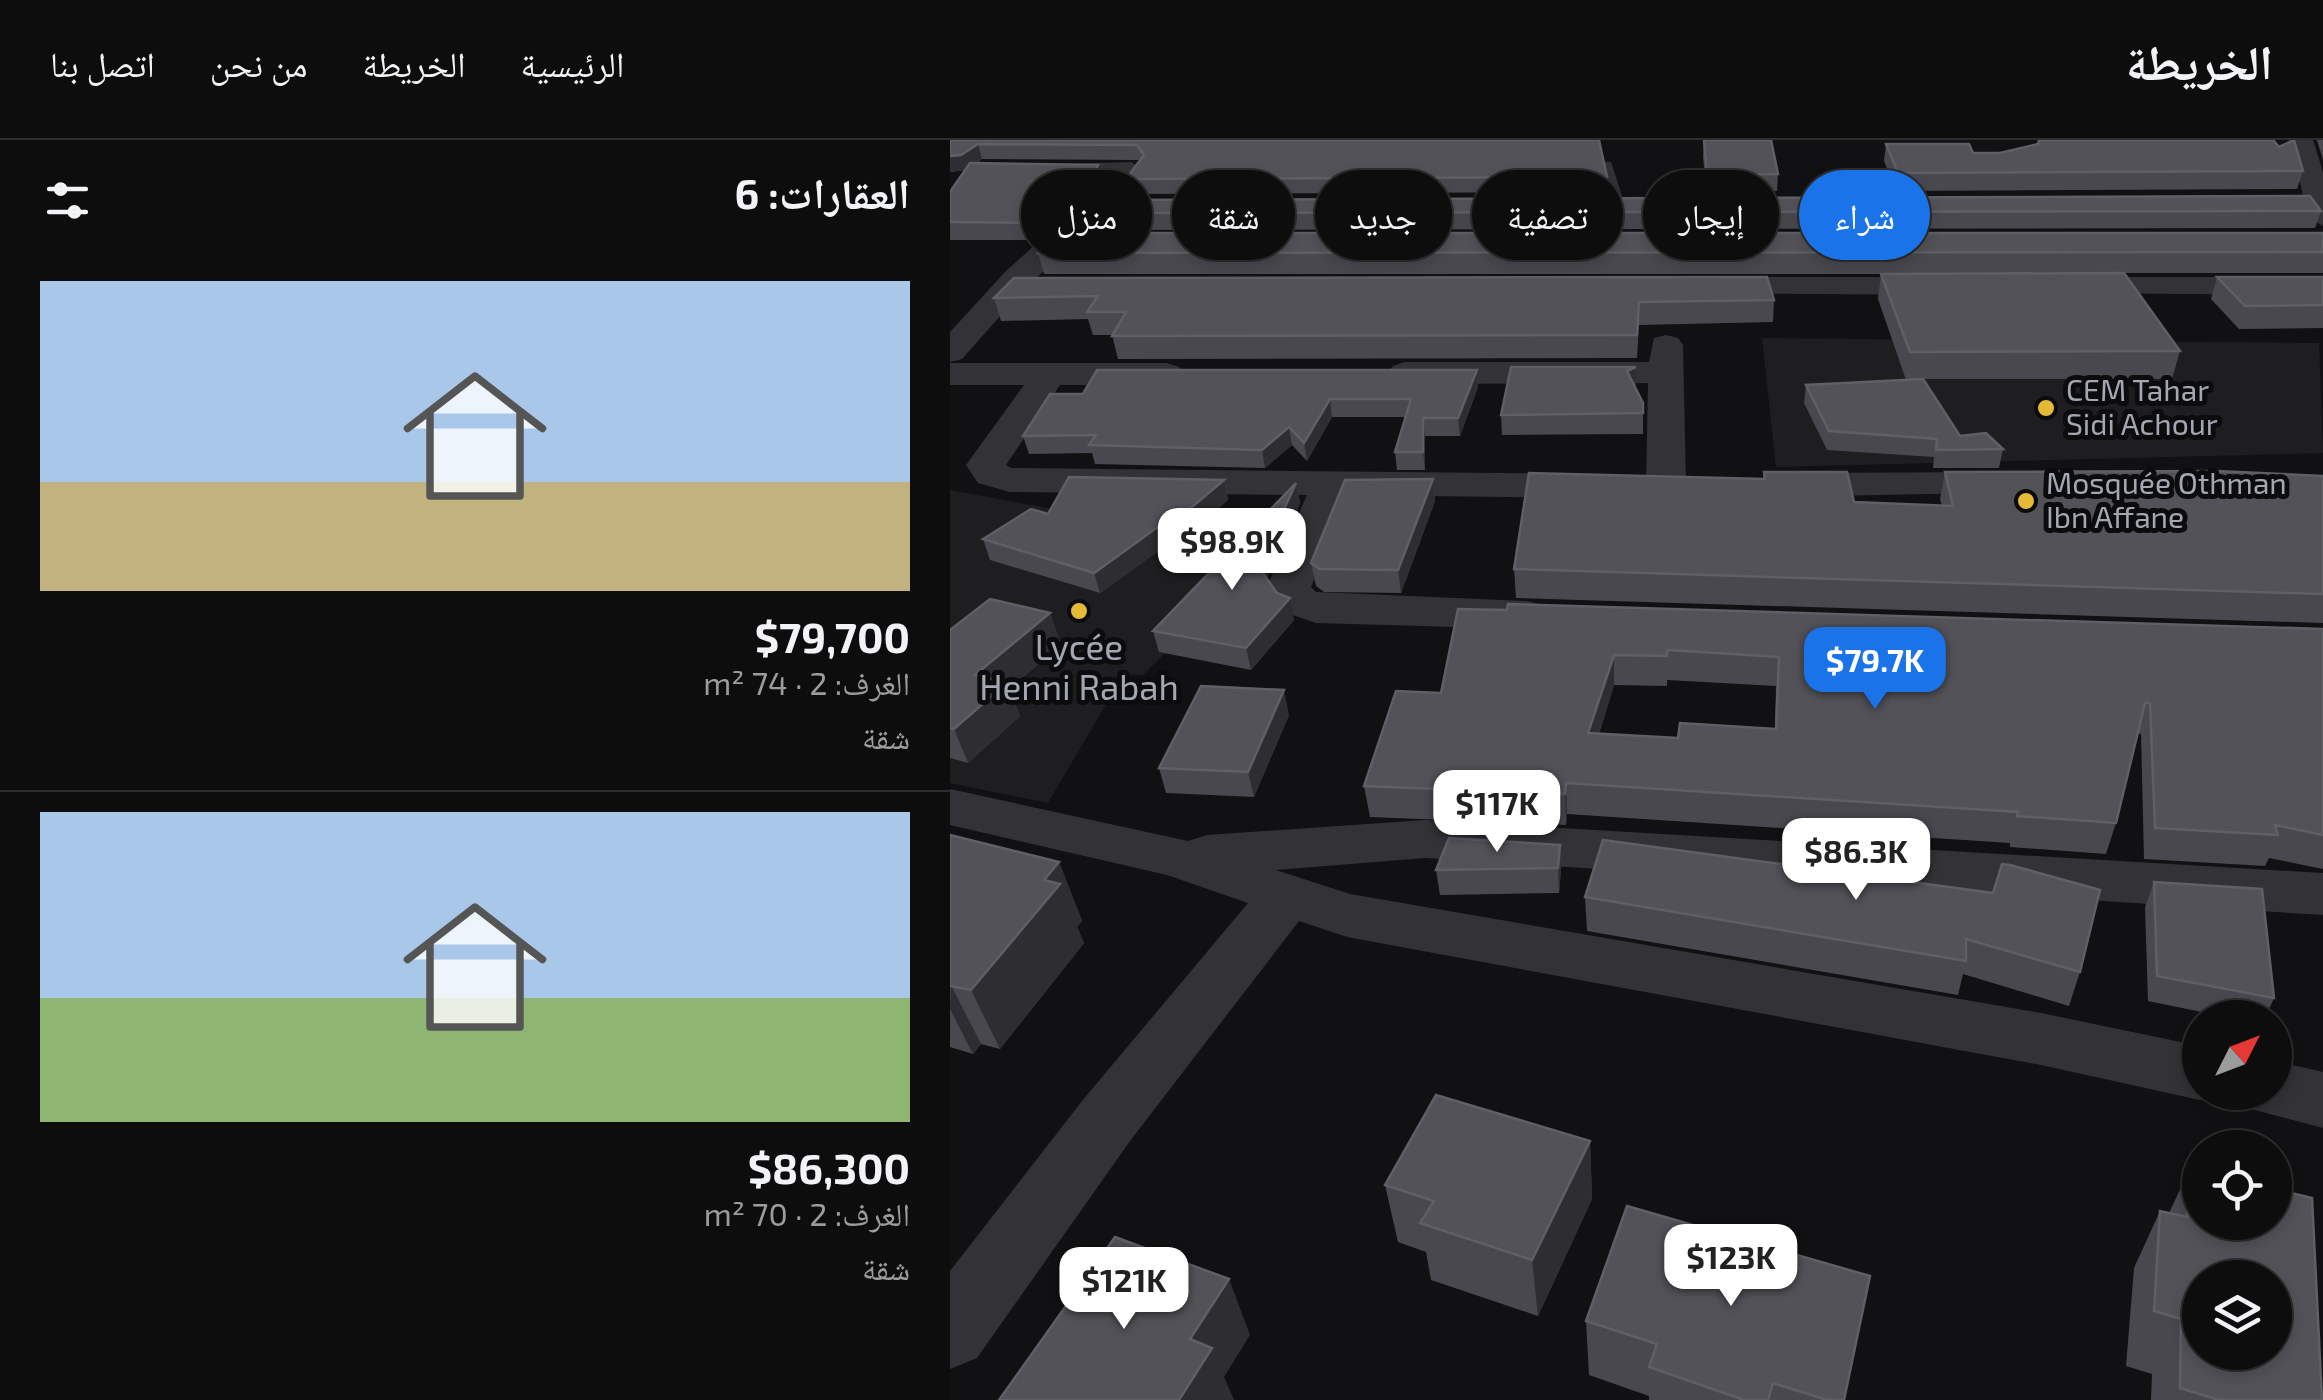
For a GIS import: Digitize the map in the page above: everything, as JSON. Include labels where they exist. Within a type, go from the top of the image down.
[{"type":"street","points":[[2280,201],[2318,208],[2301,140]]},
{"type":"street","points":[[1523,168],[1602,170]]},
{"type":"street","points":[[1001,171],[1021,171]]},
{"type":"street","points":[[950,352],[1037,260]]},
{"type":"street","points":[[1666,286],[1984,286]]},
{"type":"street","points":[[2024,286],[2323,286]]},
{"type":"street","points":[[1008,287],[1048,287]]},
{"type":"street","points":[[1368,373],[1667,358],[1666,486]]},
{"type":"street","points":[[950,374],[1209,374]]},
{"type":"street","points":[[1049,375],[986,466],[992,475],[1010,480],[1331,486],[1706,486]]},
{"type":"street","points":[[1746,486],[2044,484]]},
{"type":"street","points":[[1331,486],[1288,588],[1300,602],[1316,608],[1573,617]]},
{"type":"street","points":[[950,806],[1176,857],[1347,914],[2040,1039],[2182,1069]]},
{"type":"street","points":[[1176,857],[1426,839],[2323,894]]},
{"type":"street","points":[[950,1332],[1106,1121],[1289,892]]},
{"type":"street","points":[[2292,1093],[2323,1100]]},
{"type":"shaded area","name":"CEM Tahar Sidi Achour","points":[[1762,338],[2319,343],[2323,453],[1776,467]]},
{"type":"shaded area","name":"Lycée Henni Rabah","points":[[950,490],[1271,549],[1143,675],[1124,674],[1048,803],[950,783]]},
{"type":"building","points":[[950,140],[1599,140],[1605,170],[1472,170],[1472,178],[1452,178],[1452,170],[1315,170],[1315,178],[1295,178],[1295,170],[1172,170],[1172,179],[1152,179],[1152,170],[1133,170],[1144,155],[1137,145],[978,144],[961,155],[950,156]]},
{"type":"building","points":[[1704,140],[1771,140],[1777,170],[1707,170]]},
{"type":"building","points":[[2039,140],[2273,140],[2279,147],[2294,140],[2303,171],[1930,173],[1897,170],[1886,144],[1969,144],[1973,153],[2000,153],[2038,144]]},
{"type":"building","points":[[970,163],[1098,165],[1096,170],[1021,170],[1021,223],[950,222],[950,192]]},
{"type":"building","points":[[2310,196],[2321,211],[1930,212],[1930,197]]},
{"type":"building","points":[[1623,198],[1643,198],[1643,212],[1623,212]]},
{"type":"building","points":[[1779,198],[1799,198],[1799,212],[1779,212]]},
{"type":"building","points":[[1295,199],[1315,199],[1315,213],[1295,213]]},
{"type":"building","points":[[1452,199],[1472,199],[1472,212],[1452,212]]},
{"type":"building","points":[[1152,200],[1172,200],[1172,213],[1152,213]]},
{"type":"building","points":[[1152,233],[1172,233],[1172,253],[1152,253]]},
{"type":"building","points":[[1295,233],[1315,233],[1315,253],[1295,253]]},
{"type":"building","points":[[1452,233],[1472,233],[1472,253],[1452,253]]},
{"type":"building","points":[[1623,233],[1643,233],[1643,253],[1623,253]]},
{"type":"building","points":[[1779,233],[1799,233],[1799,252],[1779,252]]},
{"type":"building","points":[[1930,233],[2323,233],[2323,252],[1930,252]]},
{"type":"building","points":[[2124,273],[2180,351],[1910,352],[1881,274]]},
{"type":"building","points":[[1767,277],[1774,300],[1639,302],[1637,335],[1112,336],[1126,312],[1087,312],[1098,296],[994,298],[1014,278]]},
{"type":"building","points":[[2217,277],[2323,277],[2323,305],[2245,306]]},
{"type":"building","points":[[1511,367],[1636,367],[1627,371],[1643,403],[1643,413],[1501,415]]},
{"type":"building","points":[[1097,370],[1477,370],[1458,418],[1423,418],[1423,452],[1395,452],[1411,399],[1330,399],[1304,443],[1289,427],[1262,450],[1089,445],[1096,435],[1023,436],[1050,394],[1083,394]]},
{"type":"building","points":[[1923,379],[1960,436],[1986,433],[2003,449],[1936,450],[1937,439],[1829,431],[1806,385]]},
{"type":"building","points":[[2216,471],[2323,476],[2323,594],[1514,569],[1529,473],[1765,479],[1764,472],[1847,472],[1854,502],[1953,506],[1945,472]]},
{"type":"building","points":[[1069,477],[1224,480],[1167,528],[1159,526],[1094,573],[983,539],[1031,509],[1048,514]]},
{"type":"building","points":[[1433,479],[1398,570],[1320,569],[1311,563],[1345,480]]},
{"type":"building","points":[[1296,483],[1258,566],[1277,593],[1290,598],[1246,648],[1153,631]]},
{"type":"building","points":[[990,599],[1050,613],[975,675],[1007,683],[954,729],[950,728],[950,630]]},
{"type":"building","points":[[1508,604],[2323,629],[2323,835],[2275,825],[2278,835],[2155,828],[2150,703],[2145,703],[2116,823],[2017,816],[2018,812],[1566,783],[1565,794],[1364,786],[1396,691],[1441,693],[1458,609],[1507,610]],"holes":[[[1667,650],[1779,657],[1776,729],[1680,723],[1678,738],[1588,733],[1614,655],[1667,656]]]},
{"type":"building","points":[[1201,686],[1284,690],[1248,772],[1159,768]]},
{"type":"building","points":[[950,835],[1059,862],[1044,880],[1060,884],[971,990],[950,986]]},
{"type":"building","points":[[1449,838],[1560,845],[1558,868],[1436,870]]},
{"type":"building","points":[[1603,840],[1993,893],[2002,864],[2100,890],[2080,972],[1966,939],[1966,961],[1585,897]]},
{"type":"building","points":[[2154,882],[2262,889],[2274,998],[2157,976]]},
{"type":"building","points":[[1436,1095],[1590,1141],[1532,1260],[1420,1223],[1434,1201],[1385,1185]]},
{"type":"building","points":[[2292,1193],[2312,1198],[2322,1400],[2219,1400],[2180,1388],[2181,1319],[2154,1311],[2160,1211],[2182,1216],[2182,1240],[2292,1240]]},
{"type":"building","points":[[1627,1206],[1870,1276],[1844,1400],[1827,1400],[1773,1383],[1768,1400],[1744,1400],[1649,1367],[1657,1344],[1586,1321]]},
{"type":"building","points":[[1115,1237],[1229,1279],[1190,1339],[1212,1348],[1179,1400],[999,1400]]},
{"type":"place","name":"CEM Tahar Sidi Achour","points":[[2046,408]]},
{"type":"place","name":"Mosquée Othman Ibn Affane","points":[[2026,501]]},
{"type":"place","name":"Lycée Henni Rabah","points":[[1079,611]]}]
